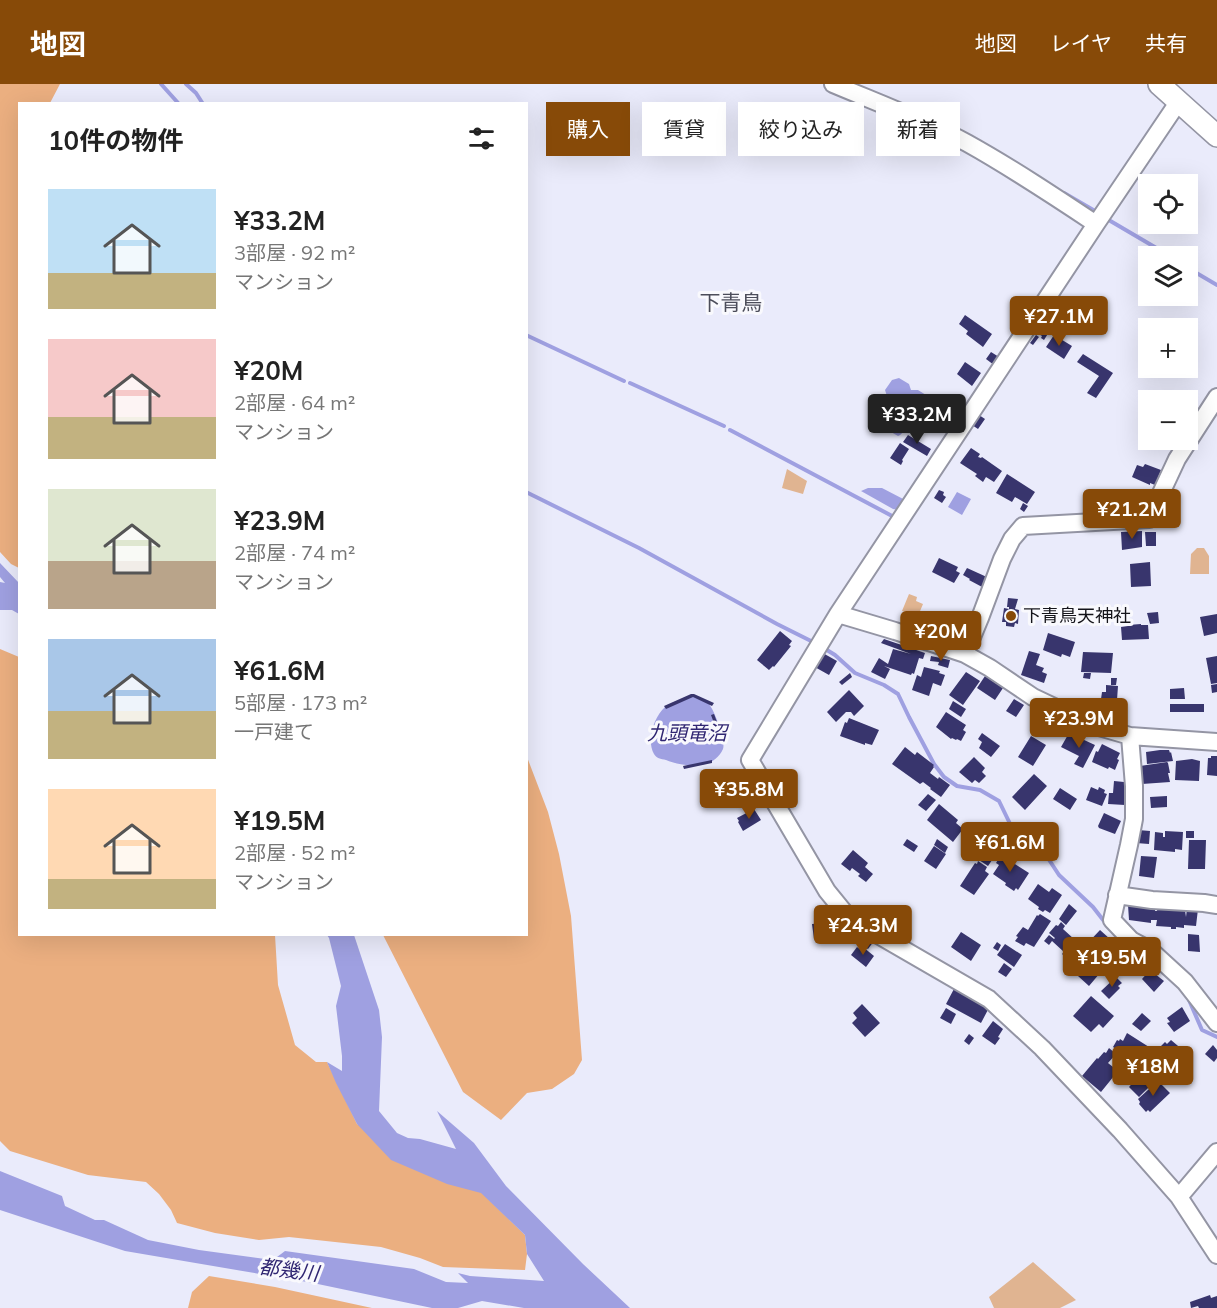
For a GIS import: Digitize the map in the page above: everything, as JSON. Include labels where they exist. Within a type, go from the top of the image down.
[{"type":"main road","points":[[1159,84],[1217,136]]},
{"type":"street","points":[[833,84],[966,143],[1014,170],[1096,224]]},
{"type":"street","points":[[1179,102],[838,614],[750,760],[828,891],[849,918],[989,999],[1042,1048],[1120,1130],[1179,1197],[1217,1256]]},
{"type":"street","points":[[965,654],[1002,559],[1012,539],[1023,526],[1149,519],[1178,459],[1217,397]]},
{"type":"street","points":[[838,614],[965,654],[1050,706],[1092,725],[1130,736],[1217,742]]},
{"type":"street","points":[[1130,736],[1134,819],[1112,920],[1131,940],[1150,950],[1185,982],[1217,1023]]},
{"type":"street","points":[[1118,895],[1217,905]]},
{"type":"street","points":[[1179,1197],[1217,1152]]},
{"type":"shaded area","points":[[0,84],[60,84],[51,102],[18,102],[18,568],[11,564],[0,552]]},
{"type":"shaded area","points":[[787,469],[807,481],[803,494],[782,488]]},
{"type":"shaded area","points":[[1197,548],[1204,548],[1209,556],[1209,574],[1190,574],[1191,554]]},
{"type":"shaded area","points":[[909,594],[917,597],[916,601],[923,604],[918,616],[902,611]]},
{"type":"shaded area","points":[[0,649],[18,657],[18,936],[275,936],[278,985],[295,1045],[316,1062],[327,1062],[357,1124],[481,1192],[525,1235],[527,1254],[525,1270],[443,1267],[381,1247],[289,1237],[259,1240],[215,1233],[177,1223],[159,1194],[146,1182],[88,1175],[10,1151],[0,1141]]},
{"type":"shaded area","points":[[528,760],[548,812],[571,916],[582,1060],[574,1074],[552,1089],[527,1093],[501,1120],[463,1092],[384,936],[528,936]]},
{"type":"shaded area","points":[[1033,1262],[1076,1300],[1060,1308],[994,1308],[989,1297]]},
{"type":"shaded area","points":[[209,1276],[275,1287],[372,1308],[188,1308],[192,1292]]},
{"type":"water","points":[[899,378],[909,384],[911,390],[918,390],[926,395],[928,404],[922,413],[911,411],[903,403],[898,403],[887,396],[885,390],[892,380]]},
{"type":"water","points":[[880,396],[890,399],[891,403],[901,407],[902,411],[905,410],[911,414],[912,419],[898,436],[870,416]]},
{"type":"water","points":[[868,488],[882,488],[907,501],[898,510],[893,509],[861,491]]},
{"type":"water","points":[[957,492],[971,499],[962,515],[948,507]]},
{"type":"water","points":[[0,563],[18,582],[18,613],[12,610],[0,610],[0,582],[5,583],[0,577]]},
{"type":"water","name":"九頭竜沼","points":[[691,696],[702,699],[710,706],[721,733],[723,749],[712,761],[698,765],[681,764],[657,757],[652,748],[651,736],[661,711],[668,705]]},
{"type":"water","name":"都幾川","points":[[328,936],[354,936],[379,1010],[382,1037],[379,1111],[397,1133],[408,1138],[456,1149],[437,1111],[474,1143],[506,1186],[630,1308],[524,1308],[482,1301],[458,1308],[432,1308],[313,1283],[125,1251],[0,1210],[0,1171],[62,1196],[65,1206],[95,1220],[104,1220],[148,1240],[199,1250],[273,1260],[285,1251],[414,1269],[446,1282],[468,1283],[458,1273],[470,1276],[544,1281],[527,1254],[525,1235],[481,1193],[447,1184],[391,1160],[357,1124],[327,1062],[342,1071],[336,1006],[341,986]]},
{"type":"building","points":[[965,315],[992,334],[983,347],[966,334],[968,331],[959,324]]},
{"type":"building","points":[[1041,326],[1049,332],[1044,340],[1037,333]]},
{"type":"building","points":[[1036,335],[1039,337],[1033,345],[1030,343]]},
{"type":"building","points":[[1054,335],[1072,346],[1064,359],[1046,347]]},
{"type":"building","points":[[991,352],[999,357],[994,365],[986,359]]},
{"type":"building","points":[[1083,354],[1113,373],[1096,398],[1087,393],[1099,376],[1077,362]]},
{"type":"building","points":[[965,362],[981,373],[972,386],[957,374]]},
{"type":"building","points":[[979,415],[985,419],[978,429],[972,425]]},
{"type":"building","points":[[908,435],[931,449],[927,456],[903,442]]},
{"type":"building","points":[[900,443],[909,449],[901,465],[890,458]]},
{"type":"building","points":[[971,448],[980,454],[978,457],[982,457],[1002,471],[994,482],[986,477],[983,482],[975,476],[977,474],[960,463]]},
{"type":"building","points":[[1145,464],[1161,470],[1155,485],[1132,477],[1137,465],[1143,467]]},
{"type":"building","points":[[1007,474],[1035,492],[1027,504],[1015,497],[1012,502],[996,493]]},
{"type":"building","points":[[939,490],[944,492],[943,495],[946,497],[942,503],[934,498]]},
{"type":"building","points":[[1023,503],[1028,506],[1024,512],[1020,509]]},
{"type":"building","points":[[1142,531],[1142,547],[1122,550],[1121,532]]},
{"type":"building","points":[[1145,532],[1156,532],[1156,546],[1146,546]]},
{"type":"building","points":[[939,558],[958,567],[956,571],[960,573],[954,583],[932,572]]},
{"type":"building","points":[[1150,562],[1151,586],[1131,587],[1130,564]]},
{"type":"building","points":[[967,568],[989,578],[984,588],[963,575]]},
{"type":"building","name":"下青鳥天神社","points":[[1008,598],[1018,599],[1015,609],[1019,610],[1018,624],[1015,623],[1014,627],[1006,626],[1006,622],[1002,622],[1004,608],[1009,609],[1007,607]]},
{"type":"building","points":[[1158,612],[1159,623],[1150,624],[1147,613]]},
{"type":"building","points":[[1217,614],[1217,633],[1204,636],[1200,617]]},
{"type":"building","points":[[1148,625],[1149,639],[1122,640],[1121,627]]},
{"type":"building","points":[[780,631],[792,641],[789,645],[791,646],[769,670],[757,660]]},
{"type":"building","points":[[1048,633],[1075,642],[1070,657],[1062,654],[1061,657],[1043,650]]},
{"type":"building","points":[[884,639],[925,653],[923,659],[919,658],[914,674],[884,666],[890,669],[885,679],[871,672],[879,658],[888,664],[893,649],[911,654],[881,643]]},
{"type":"building","points":[[1029,651],[1040,654],[1036,665],[1044,668],[1042,672],[1047,674],[1044,683],[1021,675]]},
{"type":"building","points":[[821,652],[837,661],[829,675],[813,666]]},
{"type":"building","points":[[1083,652],[1113,653],[1111,673],[1081,672]]},
{"type":"building","points":[[931,656],[950,660],[948,668],[938,665],[939,662],[930,661]]},
{"type":"building","points":[[1217,656],[1217,683],[1211,684],[1206,658]]},
{"type":"building","points":[[924,667],[940,671],[939,673],[945,675],[941,686],[933,683],[929,696],[912,690],[917,675],[921,677]]},
{"type":"building","points":[[966,672],[980,681],[963,705],[949,695]]},
{"type":"building","points":[[850,673],[852,677],[842,685],[839,682]]},
{"type":"building","points":[[1084,673],[1091,673],[1090,679],[1083,678]]},
{"type":"building","points":[[985,676],[1003,688],[995,700],[977,688]]},
{"type":"building","points":[[1111,678],[1117,678],[1116,685],[1111,685]]},
{"type":"building","points":[[1217,684],[1217,692],[1212,693],[1211,685]]},
{"type":"building","points":[[1106,685],[1118,686],[1116,714],[1114,714],[1113,721],[1104,721],[1103,706],[1100,706],[1102,692],[1106,692]]},
{"type":"building","points":[[1184,688],[1185,699],[1170,699],[1170,689]]},
{"type":"building","points":[[849,690],[864,706],[854,716],[851,712],[846,712],[836,722],[827,712]]},
{"type":"building","points":[[691,694],[714,703],[712,706],[693,697],[666,709],[664,706]]},
{"type":"building","points":[[1014,699],[1024,705],[1016,717],[1006,711]]},
{"type":"building","points":[[953,701],[966,709],[961,717],[949,709]]},
{"type":"building","points":[[1170,704],[1204,704],[1204,712],[1170,712]]},
{"type":"building","points":[[946,712],[966,725],[963,730],[966,732],[961,741],[951,739],[936,727]]},
{"type":"building","points":[[714,714],[724,741],[721,742],[711,715]]},
{"type":"building","points":[[1044,716],[1063,727],[1057,737],[1038,726]]},
{"type":"building","points":[[849,718],[879,730],[872,745],[865,743],[865,745],[840,736]]},
{"type":"building","points":[[982,733],[1000,746],[991,757],[979,748],[982,742],[978,739]]},
{"type":"building","points":[[1069,733],[1095,745],[1083,768],[1074,764],[1079,756],[1061,747]]},
{"type":"building","points":[[1031,736],[1046,745],[1033,766],[1018,757]]},
{"type":"building","points":[[1102,744],[1120,753],[1115,770],[1092,762],[1096,751],[1098,752]]},
{"type":"building","points":[[905,747],[915,755],[917,752],[934,765],[930,773],[950,785],[941,797],[923,782],[920,784],[892,764]]},
{"type":"building","points":[[1169,750],[1173,761],[1147,764],[1146,752]]},
{"type":"building","points":[[1217,756],[1217,776],[1207,775],[1208,758]]},
{"type":"building","points":[[974,757],[985,768],[982,772],[986,776],[979,783],[975,780],[972,783],[959,772]]},
{"type":"building","points":[[1192,759],[1200,761],[1199,781],[1175,780],[1176,761]]},
{"type":"building","points":[[712,760],[712,763],[684,769],[683,766]]},
{"type":"building","points":[[1167,762],[1170,782],[1142,784],[1140,766]]},
{"type":"building","points":[[1034,774],[1047,786],[1025,810],[1012,797]]},
{"type":"building","points":[[1114,781],[1124,782],[1125,805],[1108,804],[1109,793],[1113,793]]},
{"type":"building","points":[[1091,787],[1105,790],[1104,793],[1107,794],[1102,806],[1086,800]]},
{"type":"building","points":[[1060,788],[1077,799],[1070,810],[1053,799]]},
{"type":"building","points":[[928,794],[936,800],[926,811],[918,805]]},
{"type":"building","points":[[1167,796],[1167,807],[1151,808],[1150,797]]},
{"type":"building","points":[[939,804],[958,820],[956,823],[963,829],[953,842],[927,820]]},
{"type":"building","points":[[754,809],[761,820],[743,831],[737,818]]},
{"type":"building","points":[[1104,813],[1121,821],[1115,834],[1099,828]]},
{"type":"building","points":[[1138,830],[1150,831],[1149,844],[1136,843]]},
{"type":"building","points":[[1165,831],[1183,832],[1182,850],[1175,849],[1175,852],[1154,850],[1155,832],[1163,833],[1165,837]]},
{"type":"building","points":[[1186,831],[1194,831],[1194,838],[1186,838]]},
{"type":"building","points":[[994,837],[1003,844],[988,866],[979,860]]},
{"type":"building","points":[[907,839],[918,846],[914,852],[903,845]]},
{"type":"building","points":[[937,839],[948,847],[945,853],[934,845]]},
{"type":"building","points":[[1189,840],[1206,840],[1205,869],[1188,869]]},
{"type":"building","points":[[934,846],[946,854],[936,869],[924,861]]},
{"type":"building","points":[[853,850],[868,863],[865,867],[873,874],[866,882],[852,868],[850,871],[841,864]]},
{"type":"building","points":[[1001,855],[1029,873],[1018,890],[1016,888],[1014,891],[993,874],[999,865],[996,863]]},
{"type":"building","points":[[1141,856],[1157,857],[1154,878],[1139,876]]},
{"type":"building","points":[[978,861],[987,867],[985,871],[989,874],[974,895],[960,886]]},
{"type":"building","points":[[1038,884],[1049,892],[1052,888],[1062,895],[1050,913],[1038,909],[1039,907],[1028,899]]},
{"type":"building","points":[[1069,904],[1077,911],[1066,925],[1059,919]]},
{"type":"building","points":[[1128,905],[1155,905],[1155,911],[1158,906],[1185,910],[1186,917],[1187,908],[1198,909],[1196,926],[1184,925],[1184,928],[1171,929],[1171,927],[1156,926],[1157,920],[1151,920],[1151,923],[1129,920]]},
{"type":"building","points":[[1040,914],[1051,921],[1034,947],[1026,943],[1024,946],[1015,941],[1023,927],[1028,930]]},
{"type":"building","points":[[835,922],[837,937],[822,941],[822,938],[814,939],[812,924]]},
{"type":"building","points":[[1061,922],[1065,926],[1063,929],[1086,950],[1075,962],[1062,954],[1064,952],[1052,941],[1049,945],[1044,941],[1049,935],[1055,938],[1049,933]]},
{"type":"building","points":[[849,927],[856,936],[848,943],[841,934]]},
{"type":"building","points":[[1100,930],[1110,939],[1105,945],[1115,954],[1102,967],[1093,957],[1087,963],[1081,958],[1087,951],[1091,955],[1085,946]]},
{"type":"building","points":[[961,932],[981,945],[971,961],[951,947]]},
{"type":"building","points":[[1188,934],[1199,935],[1200,952],[1188,951]]},
{"type":"building","points":[[867,936],[874,941],[868,949],[861,945]]},
{"type":"building","points":[[997,942],[1001,945],[998,951],[993,948]]},
{"type":"building","points":[[1005,944],[1022,955],[1014,967],[997,955]]},
{"type":"building","points":[[857,947],[861,950],[863,947],[874,956],[866,967],[851,955]]},
{"type":"building","points":[[1004,963],[1012,969],[1006,977],[998,972]]},
{"type":"building","points":[[1089,964],[1100,973],[1089,986],[1078,976]]},
{"type":"building","points":[[1150,970],[1164,981],[1154,992],[1142,979]]},
{"type":"building","points":[[1116,977],[1122,983],[1109,999],[1101,991]]},
{"type":"building","points":[[955,987],[991,1004],[981,1023],[946,1004]]},
{"type":"building","points":[[1091,996],[1114,1016],[1103,1028],[1099,1024],[1091,1032],[1073,1016]]},
{"type":"building","points":[[862,1004],[880,1023],[865,1037],[852,1023],[857,1018],[853,1013]]},
{"type":"building","points":[[1182,1007],[1190,1021],[1174,1032],[1167,1023],[1170,1022],[1167,1018]]},
{"type":"building","points":[[946,1008],[956,1014],[951,1024],[940,1018]]},
{"type":"building","points":[[1142,1013],[1151,1021],[1141,1031],[1132,1024]]},
{"type":"building","points":[[993,1021],[1003,1029],[995,1045],[982,1036]]},
{"type":"building","points":[[1127,1033],[1149,1047],[1148,1050],[1152,1053],[1145,1065],[1113,1047],[1117,1040],[1123,1041]]},
{"type":"building","points":[[969,1034],[974,1038],[969,1045],[964,1041]]},
{"type":"building","points":[[1171,1040],[1191,1057],[1189,1058],[1192,1060],[1183,1070],[1174,1066],[1159,1053],[1163,1049],[1160,1047]]},
{"type":"building","points":[[1213,1045],[1217,1050],[1217,1058],[1214,1062],[1205,1054]]},
{"type":"building","points":[[1109,1048],[1116,1054],[1108,1063],[1118,1071],[1101,1092],[1082,1076]]},
{"type":"building","points":[[1144,1074],[1153,1083],[1139,1097],[1129,1087],[1140,1075]]},
{"type":"building","points":[[1158,1081],[1170,1093],[1150,1112],[1148,1110],[1146,1112],[1138,1099]]},
{"type":"building","points":[[1210,1295],[1211,1298],[1217,1296],[1217,1308],[1199,1308],[1198,1306],[1191,1308],[1190,1302]]},
{"type":"waterway","points":[[161,84],[177,102]]},
{"type":"waterway","points":[[186,84],[202,102]]},
{"type":"waterway","points":[[1064,193],[1095,211]]},
{"type":"waterway","points":[[1107,219],[1153,246]]},
{"type":"waterway","points":[[1198,274],[1217,285]]},
{"type":"waterway","points":[[528,336],[624,381]]},
{"type":"waterway","points":[[630,383],[724,426]]},
{"type":"waterway","points":[[730,430],[894,517]]},
{"type":"waterway","points":[[528,493],[639,548],[815,643]]},
{"type":"waterway","points":[[822,647],[855,673],[884,685],[898,694],[934,764],[944,777],[957,786],[980,790],[999,801],[1014,832],[1033,846],[1042,849],[1059,875],[1093,907],[1107,925]]},
{"type":"waterway","points":[[1134,950],[1150,961]]},
{"type":"waterway","points":[[1189,1000],[1202,1030],[1217,1037]]},
{"type":"place","name":"下青鳥天神社","points":[[1011,616]]},
{"type":"district","name":"下青鳥","points":[[731,303]]}]
